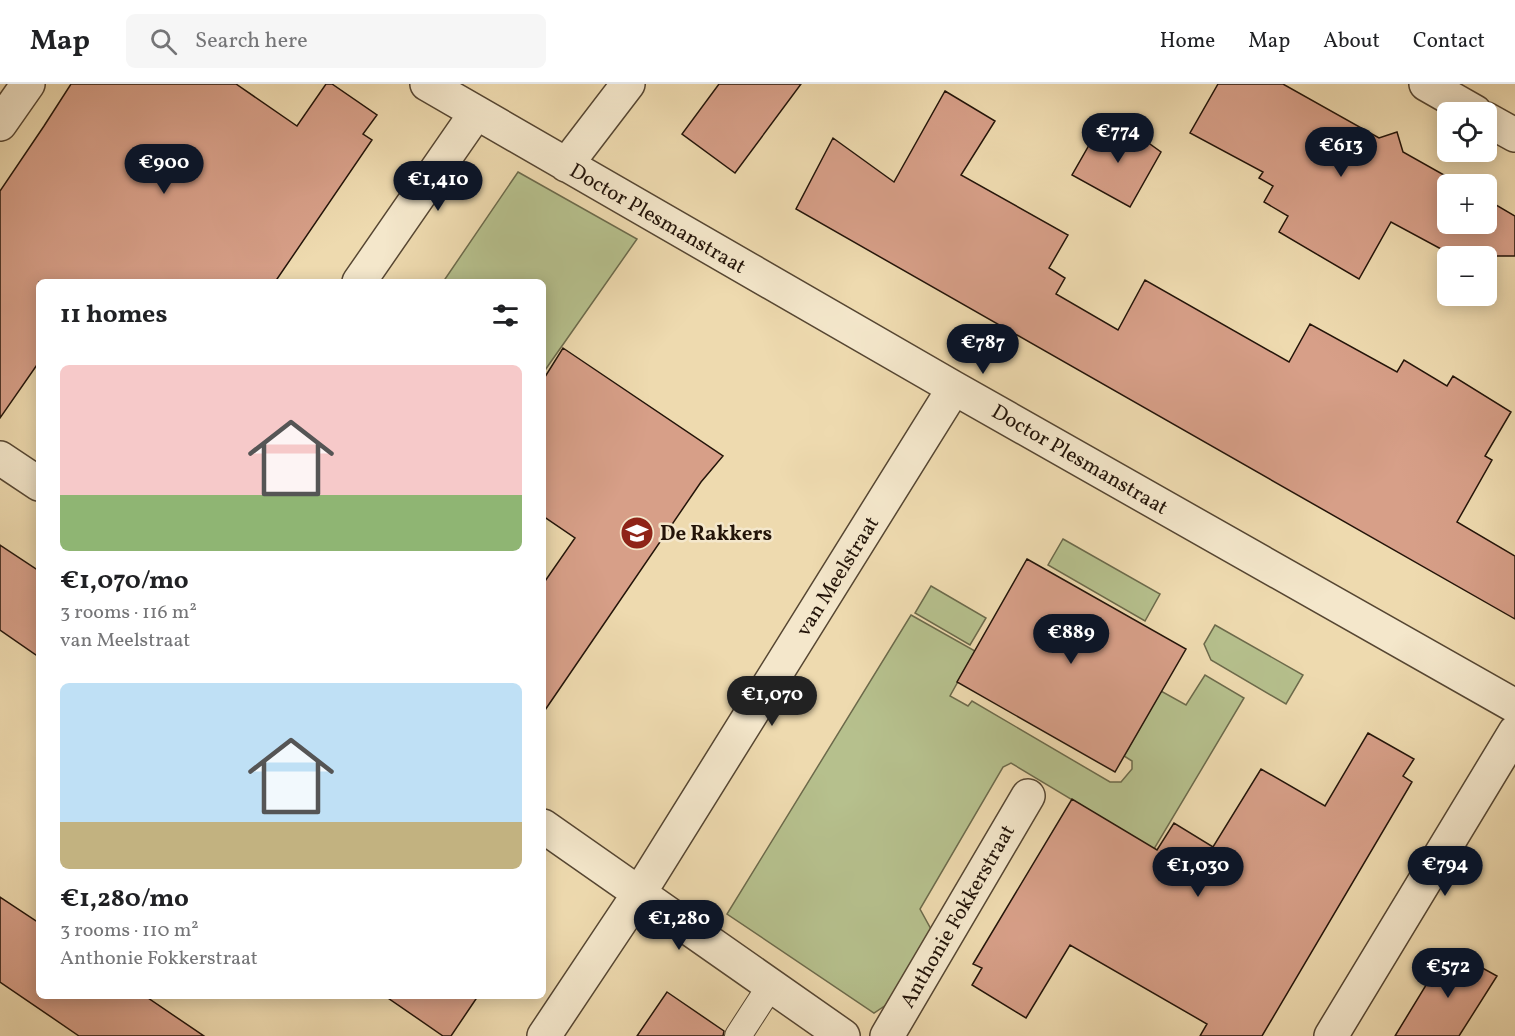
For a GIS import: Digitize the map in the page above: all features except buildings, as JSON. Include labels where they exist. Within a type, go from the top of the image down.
[{"type":"street","points":[[0,124],[28,84]]},
{"type":"street","name":"Doctor Plesmanstraat","points":[[427,84],[954,388],[1515,706]]},
{"type":"street","points":[[566,165],[628,84]]},
{"type":"street","points":[[1426,84],[1458,102]]},
{"type":"street","points":[[361,279],[476,113]]},
{"type":"street","points":[[1497,125],[1515,135]]},
{"type":"street","name":"van Meelstraat","points":[[544,1036],[640,892],[954,388]]},
{"type":"street","points":[[0,458],[36,482]]},
{"type":"street","points":[[1331,1036],[1515,732]]},
{"type":"street","name":"Anthonie Fokkerstraat","points":[[887,1036],[1028,796]]},
{"type":"street","points":[[546,828],[843,1036]]},
{"type":"lane","points":[[738,1036],[771,985]]},
{"type":"green space","points":[[518,172],[637,239],[546,369],[546,279],[445,279]]},
{"type":"green space","points":[[1063,539],[1160,594],[1145,621],[1048,565]]},
{"type":"green space","points":[[931,586],[986,618],[970,645],[915,613]]},
{"type":"green space","points":[[911,615],[975,651],[950,696],[968,706],[972,701],[1110,782],[1121,782],[1132,769],[1132,761],[1124,756],[1161,691],[1186,705],[1205,675],[1244,698],[1154,849],[1011,763],[1003,767],[920,909],[932,931],[889,1003],[874,1013],[727,914]]},
{"type":"green space","points":[[1215,625],[1303,675],[1286,704],[1211,660],[1204,644]]},
{"type":"place","name":"De Rakkers","points":[[637,533]]}]
